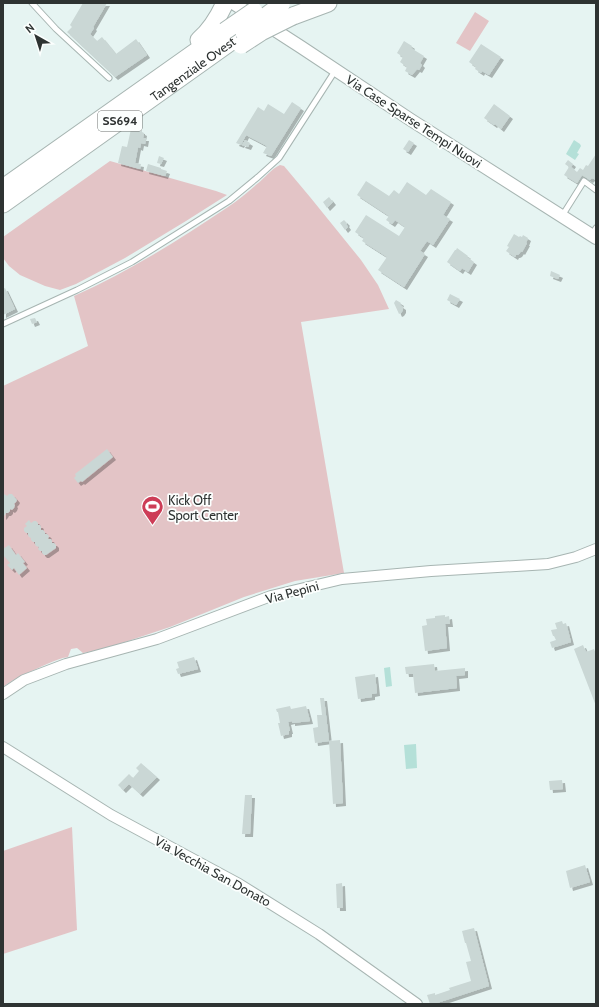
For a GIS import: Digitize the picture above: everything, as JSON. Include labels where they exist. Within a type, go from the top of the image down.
[{"type":"highway","points":[[224,3],[220,14],[229,35],[261,32],[281,7],[328,3]]},
{"type":"highway","name":"Tangenziale Ovest","points":[[3,188],[105,115],[229,35],[281,7]]},
{"type":"highway","name":"Tangenziale Ovest","points":[[3,204],[135,110],[229,35]]},
{"type":"street","name":"Via Case Sparse Tempi Nuovi","points":[[233,3],[411,120],[562,216],[595,233]]},
{"type":"street","name":"Via Pepini","points":[[3,694],[24,680],[66,664],[157,639],[271,596],[342,579],[431,571],[548,564],[576,557],[596,549]]},
{"type":"street","name":"Via Vecchia San Donato","points":[[3,747],[111,815],[239,884],[320,934],[417,1004]]},
{"type":"lane","points":[[32,3],[56,29],[109,78]]},
{"type":"lane","points":[[3,324],[77,290],[132,262],[229,201],[279,158],[335,70]]},
{"type":"lane","points":[[562,216],[584,181],[596,190]]},
{"type":"shaded area","points":[[475,12],[489,21],[470,51],[456,43]]},
{"type":"shaded area","points":[[574,140],[581,146],[577,153],[579,154],[575,160],[566,154]]},
{"type":"shaded area","points":[[110,161],[227,195],[125,258],[76,284],[60,290],[45,286],[20,275],[9,266],[3,258],[3,237]]},
{"type":"shaded area","points":[[280,165],[284,166],[361,260],[378,285],[389,309],[301,322],[344,573],[295,581],[244,597],[170,627],[107,648],[83,653],[77,648],[71,649],[68,657],[30,672],[13,680],[3,687],[3,386],[88,346],[74,296],[134,266],[191,231],[235,202]]},
{"type":"shaded area","points":[[390,667],[392,686],[386,687],[384,668]]},
{"type":"shaded area","points":[[416,744],[417,768],[406,769],[404,745]]},
{"type":"shaded area","points":[[72,827],[77,930],[3,954],[3,851]]},
{"type":"building","points":[[83,3],[107,3],[90,34],[97,41],[102,37],[116,54],[136,39],[147,55],[115,77],[67,32],[72,27],[70,25]]},
{"type":"building","points":[[404,41],[412,46],[411,48],[424,56],[420,63],[422,65],[419,70],[417,69],[412,75],[405,71],[407,67],[400,62],[403,57],[397,53]]},
{"type":"building","points":[[481,44],[501,57],[489,75],[482,71],[481,73],[469,62]]},
{"type":"building","points":[[292,102],[301,108],[271,156],[263,153],[267,146],[246,135],[241,145],[236,143],[258,107],[264,111],[268,104],[284,114]]},
{"type":"building","points":[[494,104],[510,116],[501,129],[484,118]]},
{"type":"building","points":[[131,129],[142,131],[144,133],[143,138],[146,138],[145,144],[141,143],[140,148],[138,147],[135,163],[141,164],[140,169],[118,163],[122,146],[127,147]]},
{"type":"building","points":[[245,140],[250,143],[248,147],[242,145]]},
{"type":"building","points":[[409,140],[414,143],[408,152],[403,149]]},
{"type":"building","points":[[596,154],[596,180],[592,178],[590,180],[582,175],[577,183],[564,175],[569,167],[565,164],[568,160],[573,164],[571,167],[577,172],[580,168],[583,170],[586,165],[588,166]]},
{"type":"building","points":[[159,156],[164,158],[161,164],[157,163]]},
{"type":"building","points":[[148,164],[167,171],[165,176],[146,171]]},
{"type":"building","points":[[366,181],[389,196],[394,190],[399,194],[407,182],[426,195],[431,189],[451,202],[443,215],[450,219],[433,245],[427,241],[420,251],[425,254],[404,287],[378,270],[387,257],[362,241],[364,238],[355,232],[366,215],[399,236],[405,227],[395,220],[392,224],[386,220],[389,216],[357,195]]},
{"type":"building","points":[[329,197],[333,202],[327,208],[323,202]]},
{"type":"building","points":[[344,220],[348,227],[345,230],[340,223]]},
{"type":"building","points":[[514,234],[519,237],[522,237],[523,235],[528,238],[522,252],[521,251],[515,257],[506,251],[509,247],[507,246]]},
{"type":"building","points":[[457,248],[474,262],[468,272],[462,268],[460,271],[447,262]]},
{"type":"building","points":[[551,271],[560,275],[558,279],[550,276]]},
{"type":"building","points":[[5,288],[15,309],[3,315],[3,289]]},
{"type":"building","points":[[450,294],[460,299],[456,305],[447,300]]},
{"type":"building","points":[[396,300],[401,303],[400,305],[403,307],[403,310],[399,314],[394,303]]},
{"type":"building","points":[[35,318],[37,322],[32,324],[30,319]]},
{"type":"building","points":[[107,449],[113,457],[82,482],[81,481],[78,483],[74,478],[76,476],[75,474]]},
{"type":"building","points":[[3,494],[7,496],[12,494],[17,500],[14,504],[14,508],[12,510],[10,509],[10,511],[3,517]]},
{"type":"building","points":[[29,520],[31,523],[36,521],[38,525],[40,525],[41,530],[49,536],[48,539],[51,539],[52,543],[56,545],[56,548],[46,555],[38,549],[39,547],[36,546],[35,542],[31,540],[28,533],[24,531],[24,528],[27,526],[25,524]]},
{"type":"building","points":[[9,545],[16,555],[18,553],[25,562],[23,563],[27,568],[19,575],[14,568],[12,570],[7,565],[10,563],[3,555],[3,549]]},
{"type":"building","points":[[445,615],[445,617],[449,616],[450,624],[445,624],[447,648],[425,651],[422,626],[427,625],[426,619]]},
{"type":"building","points":[[562,621],[563,624],[566,623],[571,642],[552,648],[550,642],[556,640],[551,630],[557,629],[555,623]]},
{"type":"building","points":[[583,645],[586,652],[594,649],[596,654],[596,706],[574,649]]},
{"type":"building","points":[[194,657],[198,669],[178,674],[176,669],[179,668],[177,662]]},
{"type":"building","points":[[434,664],[435,671],[465,668],[465,675],[456,676],[457,688],[415,693],[413,674],[406,674],[405,667]]},
{"type":"building","points":[[375,674],[377,693],[372,694],[372,697],[358,699],[355,677]]},
{"type":"building","points":[[320,698],[324,698],[329,741],[315,743],[313,728],[318,727],[317,715],[322,715]]},
{"type":"building","points":[[290,706],[291,709],[306,706],[310,721],[288,722],[290,731],[289,734],[281,736],[278,723],[280,723],[278,712],[276,709]]},
{"type":"building","points":[[340,740],[343,803],[333,804],[329,741]]},
{"type":"building","points":[[141,763],[157,777],[140,794],[129,784],[123,790],[118,785],[129,774],[133,778],[139,771],[136,768]]},
{"type":"building","points":[[562,780],[563,789],[550,790],[549,781]]},
{"type":"building","points":[[245,795],[252,795],[250,834],[242,834]]},
{"type":"building","points":[[585,865],[590,882],[570,888],[566,871]]},
{"type":"building","points":[[342,883],[343,908],[337,908],[336,884]]},
{"type":"building","points":[[474,928],[489,986],[430,1004],[427,995],[435,993],[435,995],[450,990],[449,988],[471,981],[466,962],[471,961],[462,931]]},
{"type":"place","name":"Kick Off Sport Center","points":[[152,526]]}]
